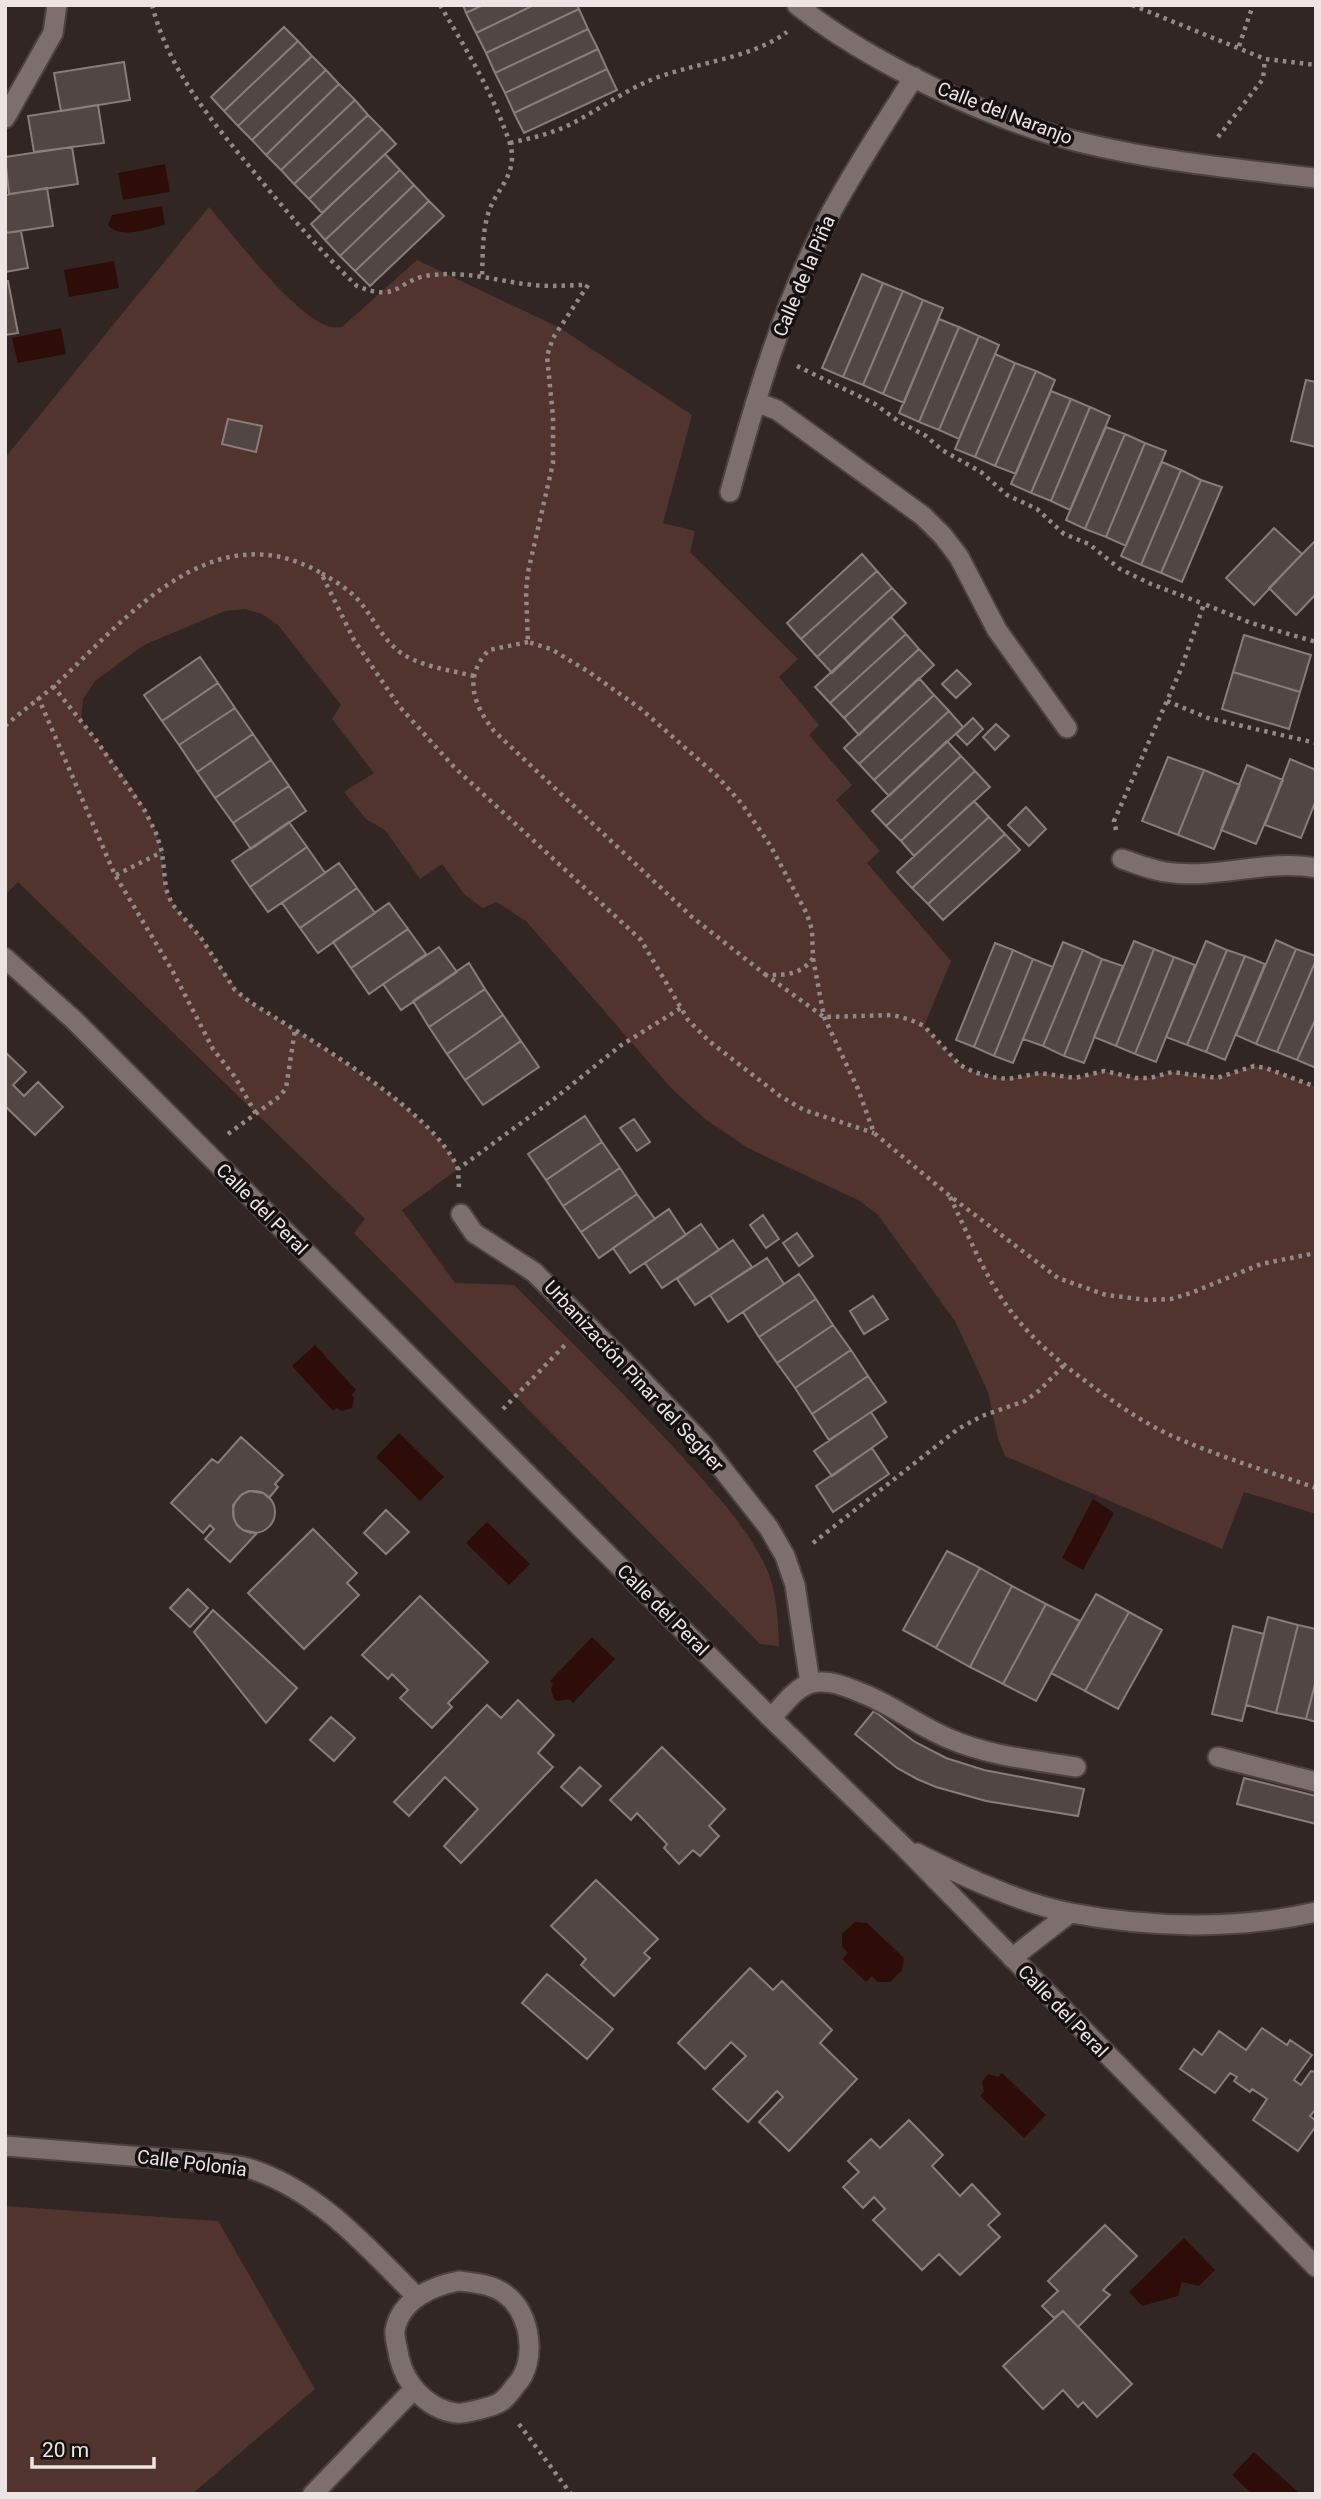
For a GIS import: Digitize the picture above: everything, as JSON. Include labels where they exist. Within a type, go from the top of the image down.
[{"type":"street","points":[[5,118],[53,33],[57,5]]},
{"type":"street","name":"Calle del Naranjo","points":[[801,8],[837,34],[914,77],[958,98],[1052,134],[1112,150],[1198,164],[1316,178]]},
{"type":"street","name":"Calle de la Piña","points":[[730,492],[771,354],[810,256],[847,184],[914,77]]},
{"type":"street","points":[[756,402],[777,410],[923,516],[943,536],[966,568],[997,630],[1067,728]]},
{"type":"street","points":[[1122,859],[1152,870],[1178,874],[1279,867],[1316,869]]},
{"type":"street","name":"Calle del Peral","points":[[5,958],[74,1020],[771,1718],[902,1845],[1316,2267]]},
{"type":"street","name":"Urbanización Pinar del Segher","points":[[461,1214],[474,1233],[534,1272],[586,1324],[701,1442],[769,1528],[785,1556],[795,1585],[810,1684]]},
{"type":"street","points":[[771,1718],[799,1689],[825,1682],[842,1685],[879,1700],[930,1730],[976,1748],[1076,1767]]},
{"type":"street","points":[[1218,1757],[1316,1782]]},
{"type":"street","points":[[902,1845],[949,1869],[1031,1902],[1070,1913],[1138,1922],[1201,1924],[1258,1921],[1316,1912]]},
{"type":"street","points":[[1012,1958],[1070,1913]]},
{"type":"street","name":"Calle Polonia","points":[[5,2146],[219,2162],[251,2169],[278,2180],[313,2200],[359,2239],[417,2297]]},
{"type":"street","points":[[459,2281],[482,2284],[505,2294],[521,2311],[528,2333],[530,2354],[520,2381],[502,2401],[487,2408],[457,2414],[430,2404],[414,2389],[402,2370],[395,2330],[404,2312],[417,2297],[437,2286],[459,2281]]},
{"type":"street","points":[[313,2494],[414,2389]]},
{"type":"path","points":[[152,5],[164,43],[199,104],[279,202],[357,286],[370,292],[390,293],[418,277],[462,273],[533,285],[587,285],[553,338],[547,356],[553,417],[553,463],[528,572],[528,642]]},
{"type":"path","points":[[440,5],[492,97],[510,143],[510,171],[488,212],[482,275]]},
{"type":"path","points":[[1132,5],[1265,58],[1316,65]]},
{"type":"path","points":[[1239,46],[1254,5]]},
{"type":"path","points":[[510,143],[543,136],[569,125],[645,83],[778,39],[790,30],[801,8]]},
{"type":"path","points":[[1198,164],[1262,79],[1265,58]]},
{"type":"path","points":[[771,354],[875,404],[898,421],[926,436],[942,450],[981,472],[1007,495],[1037,509],[1064,534],[1089,544],[1120,569],[1251,623],[1316,642]]},
{"type":"path","points":[[5,726],[172,579],[194,569],[242,555],[264,553],[304,563],[346,589],[361,603],[388,642],[403,654],[421,663],[474,676]]},
{"type":"path","points":[[321,573],[354,640],[399,706],[454,767],[641,940],[688,1020],[709,1041],[780,1096],[804,1110],[874,1133],[950,1196],[1058,1278],[1106,1294],[1147,1300],[1171,1299],[1261,1264],[1316,1253]]},
{"type":"path","points":[[1122,859],[1114,821],[1167,701],[1204,604]]},
{"type":"path","points":[[874,1133],[859,1089],[824,1017],[813,958],[812,930],[799,897],[748,814],[716,775],[641,709],[589,672],[551,649],[528,642],[489,650],[475,668],[475,700],[494,731],[692,917],[824,1017],[893,1015],[911,1020],[923,1026],[960,1065],[991,1077],[1008,1079],[1040,1073],[1075,1078],[1104,1071],[1136,1078],[1150,1078],[1172,1072],[1217,1078],[1254,1066],[1316,1087]]},
{"type":"path","points":[[53,686],[96,740],[145,811],[162,852],[166,889],[172,904],[201,938],[235,990],[366,1077],[415,1116],[453,1156],[458,1169],[461,1214]]},
{"type":"path","points":[[38,697],[115,875],[172,970],[213,1049],[235,1077],[256,1114]]},
{"type":"path","points":[[1167,701],[1209,718],[1316,743]]},
{"type":"path","points":[[115,875],[162,852]]},
{"type":"path","points":[[766,975],[794,974],[807,967],[813,958]]},
{"type":"path","points":[[458,1169],[621,1046],[681,1008]]},
{"type":"path","points":[[205,1151],[280,1096],[286,1088],[295,1030]]},
{"type":"path","points":[[950,1196],[979,1258],[1008,1307],[1024,1328],[1064,1365],[1115,1403],[1168,1434],[1233,1460],[1316,1488]]},
{"type":"path","points":[[483,1430],[586,1324]]},
{"type":"path","points":[[785,1556],[814,1542],[958,1429],[982,1416],[1025,1401],[1064,1365]]},
{"type":"path","points":[[502,2401],[571,2494]]},
{"type":"shaded area","points":[[165,164],[170,192],[123,200],[118,173]]},
{"type":"shaded area","points":[[162,206],[165,225],[120,232],[108,225],[112,215]]},
{"type":"shaded area","points":[[209,207],[284,294],[318,321],[333,327],[342,327],[417,260],[560,328],[692,415],[663,523],[695,531],[690,552],[798,659],[779,677],[819,725],[809,735],[852,785],[836,800],[880,851],[867,863],[951,961],[924,1026],[960,1065],[991,1077],[1008,1079],[1040,1073],[1075,1078],[1104,1071],[1136,1078],[1150,1078],[1172,1072],[1217,1078],[1254,1066],[1316,1087],[1316,1514],[1244,1492],[1222,1549],[1005,1456],[998,1438],[988,1392],[955,1321],[878,1215],[860,1201],[748,1148],[705,1119],[672,1089],[526,921],[496,902],[483,908],[465,895],[442,864],[420,879],[385,830],[366,819],[344,792],[374,773],[332,719],[341,705],[278,625],[262,614],[245,609],[225,611],[144,645],[95,681],[83,699],[81,721],[123,775],[150,818],[158,839],[165,883],[173,904],[201,938],[235,988],[250,1002],[366,1076],[423,1123],[445,1147],[458,1169],[402,1210],[455,1283],[514,1285],[644,1416],[732,1513],[768,1572],[775,1599],[779,1646],[760,1644],[354,1233],[365,1219],[18,882],[5,895],[5,458]]},
{"type":"shaded area","points":[[114,261],[119,288],[69,297],[64,270]]},
{"type":"shaded area","points":[[61,328],[66,354],[18,363],[12,338]]},
{"type":"shaded area","points":[[315,1345],[356,1390],[352,1394],[352,1408],[342,1411],[337,1408],[333,1411],[292,1366]]},
{"type":"shaded area","points":[[399,1433],[444,1477],[420,1501],[376,1457]]},
{"type":"shaded area","points":[[1093,1499],[1114,1513],[1083,1570],[1062,1558]]},
{"type":"shaded area","points":[[487,1522],[530,1564],[509,1585],[466,1543]]},
{"type":"shaded area","points":[[592,1637],[615,1659],[573,1703],[569,1699],[554,1699],[551,1689],[553,1684],[550,1681]]},
{"type":"shaded area","points":[[855,1922],[867,1923],[904,1958],[902,1970],[890,1982],[878,1982],[872,1976],[866,1982],[842,1959],[848,1953],[842,1946],[842,1934]]},
{"type":"shaded area","points":[[1002,2073],[1046,2115],[1024,2138],[980,2096],[984,2092],[982,2082],[988,2074],[998,2077]]},
{"type":"shaded area","points":[[5,2206],[218,2221],[315,2389],[192,2494],[5,2494]]},
{"type":"shaded area","points":[[1184,2238],[1215,2270],[1199,2286],[1182,2282],[1178,2296],[1142,2306],[1129,2292]]},
{"type":"shaded area","points":[[1254,2452],[1299,2493],[1252,2494],[1232,2475]]},
{"type":"building","points":[[463,5],[483,5],[466,13]]},
{"type":"building","points":[[483,5],[534,5],[476,33],[466,13]]},
{"type":"building","points":[[534,5],[577,5],[579,9],[486,53],[476,33]]},
{"type":"building","points":[[579,9],[588,29],[495,73],[486,53]]},
{"type":"building","points":[[284,27],[298,41],[224,111],[211,97]]},
{"type":"building","points":[[588,29],[598,49],[505,93],[495,73]]},
{"type":"building","points":[[298,41],[312,56],[238,126],[224,111]]},
{"type":"building","points":[[598,49],[607,69],[514,113],[505,93]]},
{"type":"building","points":[[312,56],[326,70],[252,140],[238,126]]},
{"type":"building","points":[[124,62],[130,100],[61,111],[54,73]]},
{"type":"building","points":[[607,69],[617,90],[524,133],[514,113]]},
{"type":"building","points":[[326,70],[339,84],[266,155],[252,140]]},
{"type":"building","points":[[339,84],[355,100],[281,170],[266,155]]},
{"type":"building","points":[[355,100],[368,115],[294,184],[281,170]]},
{"type":"building","points":[[98,105],[104,143],[34,152],[28,116]]},
{"type":"building","points":[[368,115],[382,129],[309,199],[294,184]]},
{"type":"building","points":[[382,129],[396,144],[322,213],[309,199]]},
{"type":"building","points":[[72,147],[78,184],[9,194],[5,157]]},
{"type":"building","points":[[385,154],[400,170],[325,240],[311,224]]},
{"type":"building","points":[[400,170],[414,185],[340,256],[325,240]]},
{"type":"building","points":[[414,185],[429,201],[355,271],[340,256]]},
{"type":"building","points":[[47,188],[53,226],[5,233],[5,195]]},
{"type":"building","points":[[429,201],[444,216],[370,286],[355,271]]},
{"type":"building","points":[[21,231],[28,268],[5,272],[5,233]]},
{"type":"building","points":[[862,274],[883,283],[843,377],[822,368]]},
{"type":"building","points":[[5,281],[8,281],[18,333],[5,335]]},
{"type":"building","points":[[883,283],[903,291],[863,385],[843,377]]},
{"type":"building","points":[[903,291],[923,300],[883,394],[863,385]]},
{"type":"building","points":[[923,300],[943,308],[904,403],[883,394]]},
{"type":"building","points":[[939,319],[959,327],[919,422],[899,413]]},
{"type":"building","points":[[959,327],[979,336],[939,430],[919,422]]},
{"type":"building","points":[[979,336],[999,345],[959,439],[939,430]]},
{"type":"building","points":[[995,354],[1015,363],[975,457],[955,449]]},
{"type":"building","points":[[1015,363],[1036,371],[995,466],[975,457]]},
{"type":"building","points":[[1036,371],[1055,380],[1016,474],[995,466]]},
{"type":"building","points":[[1306,380],[1316,382],[1316,447],[1291,441]]},
{"type":"building","points":[[1051,391],[1071,399],[1031,493],[1011,484]]},
{"type":"building","points":[[1071,399],[1090,407],[1051,501],[1031,493]]},
{"type":"building","points":[[1090,407],[1110,416],[1070,510],[1051,501]]},
{"type":"building","points":[[228,419],[262,426],[256,452],[222,444]]},
{"type":"building","points":[[1106,427],[1125,434],[1085,529],[1066,520]]},
{"type":"building","points":[[1125,434],[1145,443],[1106,537],[1085,529]]},
{"type":"building","points":[[1145,443],[1166,451],[1126,546],[1106,537]]},
{"type":"building","points":[[1162,462],[1181,470],[1141,565],[1121,556]]},
{"type":"building","points":[[1181,470],[1201,480],[1161,573],[1141,565]]},
{"type":"building","points":[[1201,480],[1222,487],[1182,582],[1161,573]]},
{"type":"building","points":[[1274,528],[1302,554],[1254,605],[1226,578]]},
{"type":"building","points":[[1316,540],[1316,594],[1296,615],[1269,588]]},
{"type":"building","points":[[862,554],[877,571],[801,639],[787,623]]},
{"type":"building","points":[[877,571],[892,588],[817,657],[801,639]]},
{"type":"building","points":[[892,588],[906,603],[832,673],[817,657]]},
{"type":"building","points":[[891,617],[906,634],[830,703],[815,687]]},
{"type":"building","points":[[906,634],[919,649],[844,718],[830,703]]},
{"type":"building","points":[[1244,635],[1311,655],[1300,692],[1233,672]]},
{"type":"building","points":[[919,649],[934,665],[859,735],[844,718]]},
{"type":"building","points":[[200,657],[218,683],[162,721],[144,695]]},
{"type":"building","points":[[957,670],[971,684],[956,698],[942,684]]},
{"type":"building","points":[[1233,672],[1300,692],[1289,729],[1222,709]]},
{"type":"building","points":[[919,678],[934,695],[859,764],[844,748]]},
{"type":"building","points":[[218,683],[235,708],[179,745],[162,721]]},
{"type":"building","points":[[934,695],[949,711],[874,780],[859,764]]},
{"type":"building","points":[[235,708],[253,734],[197,772],[179,745]]},
{"type":"building","points":[[949,711],[963,727],[889,796],[874,780]]},
{"type":"building","points":[[973,718],[983,729],[967,745],[956,734]]},
{"type":"building","points":[[996,724],[1009,736],[995,750],[983,737]]},
{"type":"building","points":[[253,734],[271,760],[215,798],[197,772]]},
{"type":"building","points":[[947,741],[961,756],[886,826],[872,811]]},
{"type":"building","points":[[961,756],[975,771],[901,841],[886,826]]},
{"type":"building","points":[[1168,757],[1204,770],[1178,835],[1142,821]]},
{"type":"building","points":[[1290,759],[1316,770],[1316,800],[1301,838],[1265,825]]},
{"type":"building","points":[[271,760],[289,786],[233,823],[215,798]]},
{"type":"building","points":[[1247,765],[1283,780],[1256,844],[1221,830]]},
{"type":"building","points":[[1204,770],[1240,785],[1214,849],[1178,835]]},
{"type":"building","points":[[975,771],[990,787],[914,856],[901,841]]},
{"type":"building","points":[[289,786],[306,811],[251,849],[233,823]]},
{"type":"building","points":[[974,801],[989,817],[912,888],[897,872]]},
{"type":"building","points":[[1026,807],[1046,829],[1029,846],[1008,825]]},
{"type":"building","points":[[989,817],[1005,834],[928,904],[912,888]]},
{"type":"building","points":[[289,822],[307,847],[250,887],[232,861]]},
{"type":"building","points":[[1005,834],[1020,850],[943,920],[928,904]]},
{"type":"building","points":[[307,847],[325,873],[268,912],[250,887]]},
{"type":"building","points":[[339,863],[357,888],[300,928],[282,903]]},
{"type":"building","points":[[357,888],[375,913],[318,953],[300,928]]},
{"type":"building","points":[[389,903],[408,929],[351,968],[333,942]]},
{"type":"building","points":[[408,929],[426,954],[369,994],[351,968]]},
{"type":"building","points":[[1276,940],[1296,949],[1256,1044],[1236,1035]]},
{"type":"building","points":[[1134,941],[1154,949],[1116,1046],[1094,1037]]},
{"type":"building","points":[[1206,941],[1227,950],[1187,1045],[1166,1037]]},
{"type":"building","points":[[1063,942],[1083,950],[1043,1046],[1023,1039]]},
{"type":"building","points":[[995,943],[1013,950],[974,1047],[956,1040]]},
{"type":"building","points":[[439,947],[457,972],[401,1010],[383,984]]},
{"type":"building","points":[[1154,949],[1174,957],[1135,1054],[1116,1046]]},
{"type":"building","points":[[1296,949],[1316,956],[1316,960],[1277,1052],[1256,1044]]},
{"type":"building","points":[[1013,950],[1033,959],[994,1056],[974,1047]]},
{"type":"building","points":[[1083,950],[1102,959],[1064,1056],[1043,1046]]},
{"type":"building","points":[[1227,950],[1245,956],[1206,1052],[1187,1045]]},
{"type":"building","points":[[1245,956],[1265,964],[1225,1060],[1206,1052]]},
{"type":"building","points":[[1174,957],[1195,965],[1156,1062],[1135,1054]]},
{"type":"building","points":[[1033,959],[1053,967],[1013,1063],[994,1056]]},
{"type":"building","points":[[1102,959],[1123,966],[1084,1063],[1064,1056]]},
{"type":"building","points":[[1316,960],[1316,1018],[1297,1060],[1277,1052]]},
{"type":"building","points":[[469,963],[485,989],[429,1027],[413,1001]]},
{"type":"building","points":[[485,989],[503,1015],[447,1054],[429,1027]]},
{"type":"building","points":[[503,1015],[521,1041],[465,1080],[447,1054]]},
{"type":"building","points":[[1316,1018],[1316,1068],[1297,1060]]},
{"type":"building","points":[[521,1041],[539,1067],[483,1105],[465,1080]]},
{"type":"building","points":[[5,1052],[26,1072],[13,1085],[24,1096],[38,1082],[63,1107],[35,1135],[5,1106]]},
{"type":"building","points":[[585,1116],[602,1142],[546,1180],[528,1154]]},
{"type":"building","points":[[634,1119],[650,1142],[637,1151],[620,1128]]},
{"type":"building","points":[[602,1142],[620,1168],[563,1206],[546,1180]]},
{"type":"building","points":[[620,1168],[637,1194],[581,1232],[563,1206]]},
{"type":"building","points":[[637,1194],[655,1219],[599,1258],[581,1232]]},
{"type":"building","points":[[669,1209],[686,1235],[630,1273],[613,1248]]},
{"type":"building","points":[[763,1215],[779,1239],[766,1248],[750,1225]]},
{"type":"building","points":[[701,1224],[719,1250],[662,1288],[645,1263]]},
{"type":"building","points":[[797,1233],[813,1256],[799,1266],[783,1243]]},
{"type":"building","points":[[733,1240],[752,1267],[695,1305],[677,1279]]},
{"type":"building","points":[[767,1258],[784,1284],[728,1322],[710,1295]]},
{"type":"building","points":[[799,1274],[816,1299],[759,1337],[743,1312]]},
{"type":"building","points":[[873,1296],[888,1319],[864,1334],[850,1311]]},
{"type":"building","points":[[816,1299],[833,1325],[777,1363],[759,1337]]},
{"type":"building","points":[[833,1325],[851,1350],[795,1388],[777,1363]]},
{"type":"building","points":[[851,1350],[868,1376],[812,1414],[795,1388]]},
{"type":"building","points":[[868,1376],[886,1402],[829,1440],[812,1414]]},
{"type":"building","points":[[871,1412],[887,1437],[832,1476],[814,1451]]},
{"type":"building","points":[[241,1437],[283,1475],[275,1484],[278,1487],[269,1498],[263,1493],[249,1491],[242,1494],[233,1505],[237,1525],[243,1530],[257,1533],[230,1562],[205,1539],[214,1529],[210,1525],[203,1533],[171,1503],[212,1459],[218,1463]]},
{"type":"building","points":[[872,1448],[889,1474],[833,1512],[816,1486]]},
{"type":"building","points":[[254,1491],[269,1497],[275,1512],[269,1527],[254,1533],[239,1527],[233,1512],[239,1497]]},
{"type":"building","points":[[386,1510],[409,1532],[386,1554],[364,1533]]},
{"type":"building","points":[[313,1529],[357,1573],[347,1583],[359,1595],[304,1649],[248,1593]]},
{"type":"building","points":[[947,1551],[980,1568],[936,1648],[903,1630]]},
{"type":"building","points":[[980,1568],[1012,1586],[970,1667],[936,1648]]},
{"type":"building","points":[[1012,1586],[1046,1604],[1003,1684],[970,1667]]},
{"type":"building","points":[[188,1589],[208,1608],[190,1627],[170,1608]]},
{"type":"building","points":[[1096,1594],[1129,1612],[1085,1691],[1051,1673]]},
{"type":"building","points":[[420,1596],[488,1662],[448,1703],[452,1707],[432,1728],[400,1698],[408,1690],[392,1674],[388,1679],[362,1655]]},
{"type":"building","points":[[1046,1604],[1080,1621],[1036,1701],[1003,1684]]},
{"type":"building","points":[[213,1610],[297,1688],[266,1723],[194,1632]]},
{"type":"building","points":[[1129,1612],[1162,1630],[1118,1709],[1085,1691]]},
{"type":"building","points":[[1268,1617],[1298,1625],[1276,1713],[1246,1705]]},
{"type":"building","points":[[1298,1625],[1316,1629],[1316,1680],[1306,1719],[1276,1713]]},
{"type":"building","points":[[1233,1626],[1264,1634],[1242,1721],[1212,1714]]},
{"type":"building","points":[[1316,1680],[1316,1722],[1306,1719]]},
{"type":"building","points":[[518,1700],[554,1735],[538,1753],[553,1767],[461,1863],[444,1846],[478,1809],[445,1777],[409,1816],[394,1802],[487,1705],[501,1718]]},
{"type":"building","points":[[874,1711],[915,1742],[946,1758],[984,1770],[1084,1789],[1078,1816],[986,1801],[917,1779],[897,1768],[855,1734]]},
{"type":"building","points":[[331,1717],[355,1738],[334,1761],[310,1740]]},
{"type":"building","points":[[662,1747],[725,1809],[709,1826],[719,1836],[700,1856],[693,1850],[679,1864],[664,1848],[667,1844],[637,1813],[631,1820],[610,1800]]},
{"type":"building","points":[[580,1767],[601,1786],[582,1806],[561,1787]]},
{"type":"building","points":[[1244,1778],[1316,1796],[1316,1824],[1237,1804]]},
{"type":"building","points":[[596,1880],[658,1939],[644,1953],[650,1958],[614,1996],[581,1965],[586,1959],[551,1926]]},
{"type":"building","points":[[750,1968],[773,1990],[782,1981],[832,2030],[820,2043],[857,2079],[789,2151],[759,2122],[783,2097],[777,2091],[748,2122],[713,2089],[746,2056],[731,2042],[705,2069],[678,2043]]},
{"type":"building","points":[[547,1974],[613,2029],[587,2059],[522,2003]]},
{"type":"building","points":[[1262,2028],[1287,2045],[1290,2040],[1312,2055],[1294,2080],[1301,2085],[1311,2071],[1316,2072],[1316,2109],[1310,2116],[1316,2121],[1316,2126],[1298,2151],[1253,2120],[1267,2099],[1234,2081],[1237,2077],[1230,2073],[1215,2093],[1180,2069],[1194,2049],[1202,2055],[1219,2031],[1246,2050]]},
{"type":"building","points":[[909,2120],[943,2155],[932,2166],[960,2196],[972,2184],[1000,2214],[988,2225],[1000,2237],[960,2275],[939,2254],[922,2270],[873,2220],[885,2209],[874,2197],[863,2208],[843,2187],[859,2172],[848,2161],[871,2139],[880,2148]]},
{"type":"building","points":[[1105,2225],[1137,2256],[1103,2290],[1110,2295],[1078,2327],[1063,2311],[1054,2318],[1042,2306],[1058,2291],[1048,2281]]},
{"type":"building","points":[[1063,2311],[1132,2384],[1097,2417],[1083,2402],[1078,2407],[1063,2390],[1043,2409],[1003,2366]]}]
